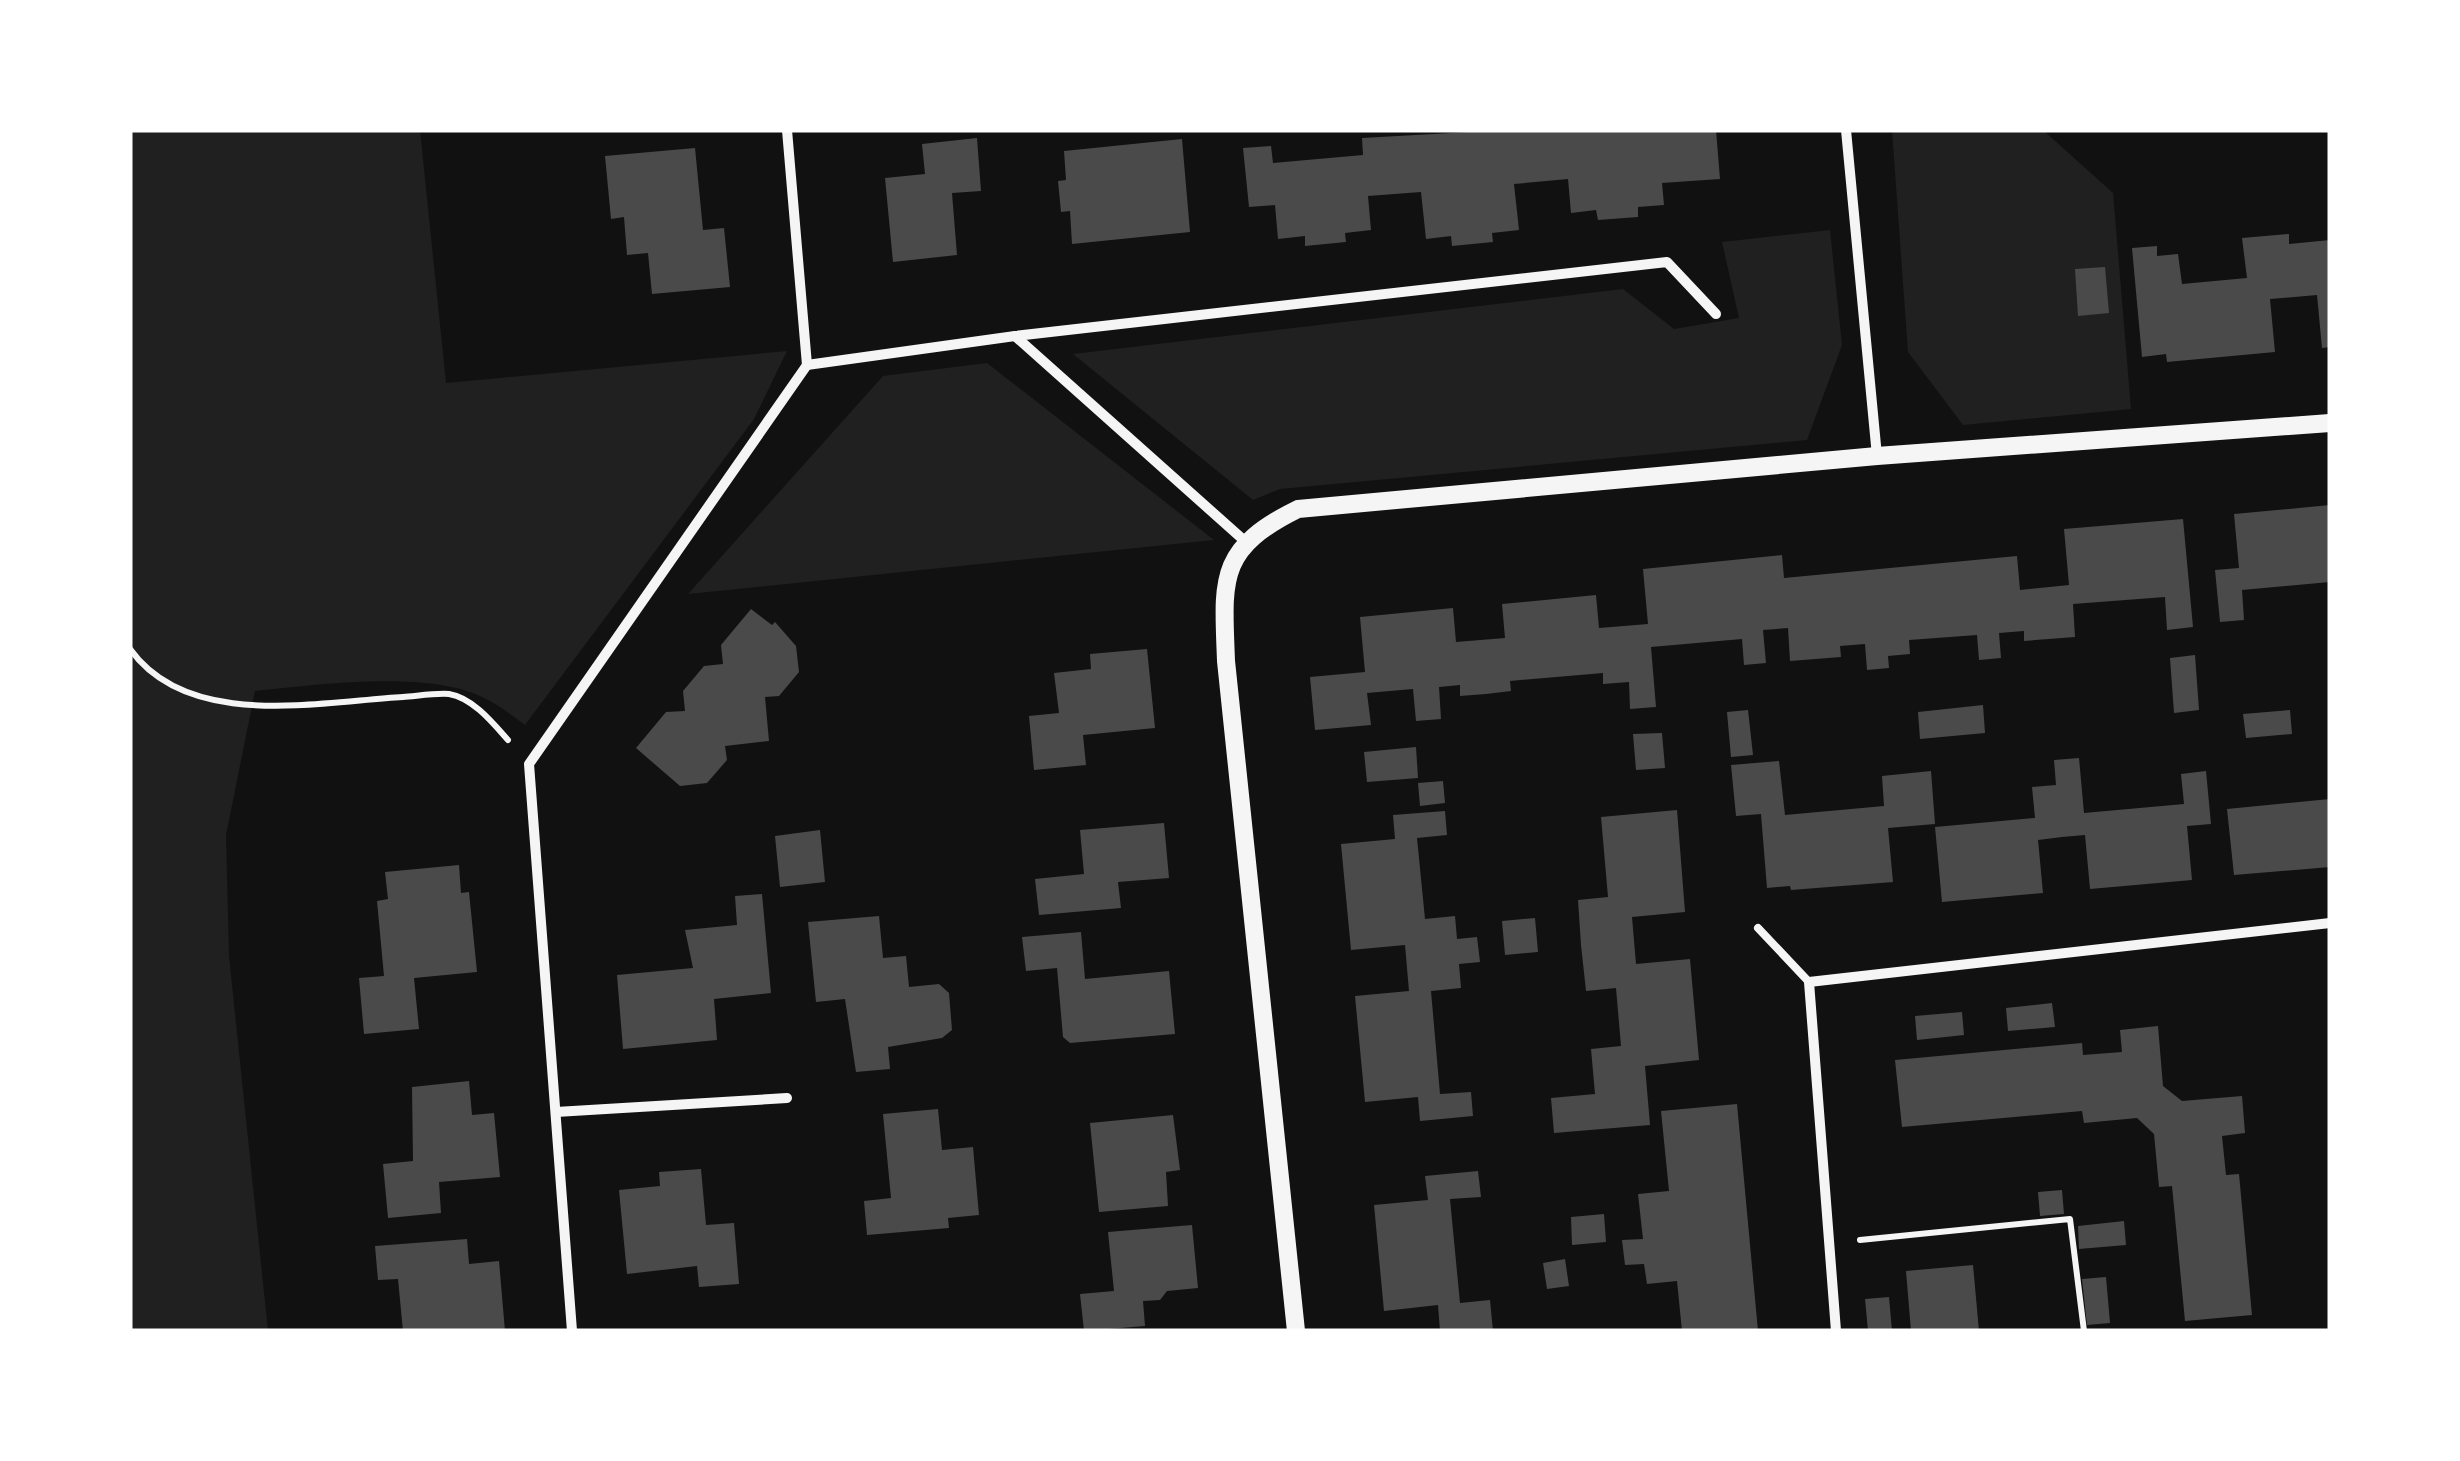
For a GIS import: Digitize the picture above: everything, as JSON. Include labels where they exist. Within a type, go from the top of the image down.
[{"type":"street","points":[[572,1331],[529,764],[807,365],[787,130]]},
{"type":"street","points":[[1846,130],[1877,456]]},
{"type":"street","points":[[807,365],[1015,336],[1668,262],[1716,314]]},
{"type":"street","points":[[1015,336],[1248,543]]},
{"type":"street","points":[[1296,1331],[1226,661],[1223,582],[1248,543],[1266,525],[1298,509],[1877,456],[2330,423]]},
{"type":"street","points":[[1836,1331],[1810,982],[2330,923]]},
{"type":"street","points":[[556,1112],[788,1098]]},
{"type":"lane","points":[[1758,928],[1810,982]]},
{"type":"path","points":[[130,649],[140,662],[191,697],[264,704],[452,694],[486,714],[529,764]]},
{"type":"path","points":[[1828,1244],[2070,1219],[2084,1331]]},
{"type":"shaded area","points":[[130,130],[420,130],[446,383],[787,351],[754,419],[525,725],[486,699],[435,684],[373,682],[255,691],[226,835],[229,956],[268,1331],[130,1331]]},
{"type":"shaded area","points":[[1892,130],[2043,130],[2113,193],[2131,409],[1963,425],[1908,352]]},
{"type":"shaded area","points":[[1830,230],[1842,345],[1807,440],[1280,489],[1253,500],[1073,354],[1623,289],[1674,329],[1739,318],[1722,242]]},
{"type":"shaded area","points":[[987,363],[1214,540],[688,594],[883,376]]},
{"type":"building","points":[[1505,130],[1716,130],[1720,179],[1662,183],[1664,205],[1638,207],[1638,217],[1598,220],[1596,210],[1571,213],[1568,179],[1514,184],[1519,230],[1492,233],[1493,242],[1452,246],[1451,236],[1426,239],[1421,192],[1368,196],[1371,230],[1345,233],[1346,242],[1305,246],[1305,236],[1278,239],[1275,205],[1249,207],[1243,148],[1271,146],[1273,163],[1363,155],[1362,138]]},
{"type":"building","points":[[977,138],[981,191],[952,193],[957,255],[893,262],[885,178],[925,174],[922,144]]},
{"type":"building","points":[[1182,139],[1190,232],[1072,244],[1070,211],[1061,212],[1058,181],[1066,180],[1064,151]]},
{"type":"building","points":[[695,148],[703,230],[724,228],[730,287],[652,294],[648,253],[627,255],[624,217],[611,219],[605,156]]},
{"type":"building","points":[[2289,234],[2289,244],[2330,240],[2330,347],[2322,348],[2317,295],[2270,299],[2275,352],[2167,362],[2166,354],[2142,357],[2132,248],[2157,246],[2157,256],[2178,254],[2182,284],[2247,278],[2242,238]]},
{"type":"building","points":[[2105,267],[2109,313],[2078,316],[2075,269]]},
{"type":"building","points":[[2330,505],[2330,582],[2242,590],[2244,620],[2220,622],[2215,570],[2239,568],[2234,514]]},
{"type":"building","points":[[2183,519],[2193,627],[2167,630],[2165,597],[2073,604],[2075,637],[2024,641],[2024,631],[1999,633],[2001,658],[1979,660],[1977,635],[1909,640],[1910,654],[1888,656],[1889,668],[1867,670],[1865,644],[1840,646],[1841,657],[1790,661],[1788,628],[1763,630],[1766,663],[1744,665],[1742,639],[1651,647],[1656,707],[1630,709],[1629,682],[1603,684],[1603,673],[1510,681],[1511,691],[1486,694],[1460,696],[1460,685],[1439,687],[1441,719],[1416,721],[1413,689],[1367,693],[1371,725],[1315,730],[1310,677],[1365,672],[1360,617],[1453,608],[1456,642],[1505,638],[1502,604],[1596,595],[1599,628],[1648,624],[1643,569],[1782,555],[1784,578],[2017,556],[2020,590],[2069,585],[2064,529]]},
{"type":"building","points":[[751,609],[772,625],[775,622],[796,646],[799,672],[779,696],[765,697],[769,741],[725,746],[727,760],[707,783],[680,786],[636,748],[666,712],[685,711],[683,691],[704,666],[723,664],[721,645]]},
{"type":"building","points":[[1147,649],[1155,728],[1083,735],[1086,765],[1034,770],[1029,716],[1059,713],[1054,673],[1091,669],[1090,654]]},
{"type":"building","points":[[2195,655],[2199,710],[2174,713],[2170,658]]},
{"type":"building","points":[[1983,705],[1985,733],[1920,739],[1918,712]]},
{"type":"building","points":[[1748,710],[1753,755],[1731,757],[1727,712]]},
{"type":"building","points":[[2290,710],[2292,734],[2246,738],[2243,714]]},
{"type":"building","points":[[1662,733],[1665,768],[1636,770],[1633,734]]},
{"type":"building","points":[[1416,747],[1418,778],[1367,782],[1364,752]]},
{"type":"building","points":[[2079,758],[2084,813],[2184,804],[2181,774],[2206,771],[2211,824],[2187,826],[2192,880],[2090,889],[2085,835],[2062,837],[2038,840],[2043,893],[1942,902],[1935,827],[2035,818],[2032,787],[2056,785],[2054,760]]},
{"type":"building","points":[[1779,761],[1785,815],[1884,806],[1882,776],[1931,771],[1935,824],[1888,828],[1893,882],[1791,890],[1790,886],[1767,888],[1761,814],[1736,816],[1731,765]]},
{"type":"building","points":[[1443,781],[1445,803],[1420,806],[1418,783]]},
{"type":"building","points":[[2330,799],[2330,867],[2234,875],[2227,809]]},
{"type":"building","points":[[1677,810],[1685,912],[1632,917],[1636,964],[1690,959],[1699,1060],[1645,1066],[1650,1125],[1554,1133],[1551,1098],[1595,1094],[1591,1049],[1621,1046],[1616,988],[1586,991],[1581,945],[1578,900],[1608,897],[1601,817]]},
{"type":"building","points":[[1445,811],[1447,835],[1417,838],[1425,919],[1455,916],[1457,939],[1477,937],[1480,962],[1459,964],[1461,988],[1431,991],[1440,1094],[1471,1092],[1473,1116],[1420,1121],[1418,1097],[1365,1102],[1355,996],[1409,991],[1405,945],[1351,950],[1341,844],[1395,839],[1393,815]]},
{"type":"building","points":[[1164,823],[1169,878],[1118,882],[1121,908],[1039,915],[1035,879],[1084,874],[1080,830]]},
{"type":"building","points":[[820,830],[825,882],[780,887],[775,836]]},
{"type":"building","points":[[459,865],[461,893],[469,892],[477,972],[414,978],[419,1029],[364,1034],[359,978],[384,976],[377,901],[388,899],[385,872]]},
{"type":"building","points":[[762,894],[771,993],[714,999],[717,1040],[623,1049],[617,975],[693,968],[685,930],[737,925],[735,896]]},
{"type":"building","points":[[879,916],[883,958],[906,956],[909,987],[939,984],[949,993],[952,1030],[942,1038],[888,1047],[890,1069],[856,1072],[845,999],[816,1002],[808,922]]},
{"type":"building","points":[[1535,918],[1538,952],[1505,955],[1502,921]]},
{"type":"building","points":[[1081,932],[1085,979],[1169,971],[1175,1034],[1070,1043],[1063,1037],[1057,968],[1026,971],[1022,937]]},
{"type":"building","points":[[2052,1003],[2055,1027],[2008,1031],[2006,1008]]},
{"type":"building","points":[[1962,1012],[1964,1035],[1917,1040],[1915,1016]]},
{"type":"building","points":[[2158,1026],[2163,1086],[2182,1101],[2242,1096],[2245,1133],[2222,1136],[2226,1175],[2239,1174],[2252,1315],[2185,1321],[2172,1186],[2159,1187],[2154,1134],[2137,1118],[2084,1123],[2082,1111],[1902,1127],[1895,1060],[2082,1043],[2083,1055],[2122,1052],[2120,1030]]},
{"type":"building","points":[[469,1081],[472,1115],[494,1113],[500,1177],[439,1182],[441,1213],[388,1218],[383,1164],[413,1161],[412,1087]]},
{"type":"building","points":[[1737,1104],[1758,1331],[1682,1331],[1677,1281],[1647,1284],[1644,1264],[1625,1265],[1622,1240],[1643,1239],[1638,1194],[1669,1191],[1661,1111]]},
{"type":"building","points":[[938,1109],[942,1150],[973,1147],[979,1215],[948,1218],[949,1228],[867,1235],[864,1201],[891,1198],[883,1114]]},
{"type":"building","points":[[1173,1115],[1180,1170],[1166,1172],[1168,1206],[1099,1212],[1090,1123]]},
{"type":"building","points":[[701,1169],[706,1225],[734,1223],[739,1284],[699,1287],[697,1266],[627,1274],[619,1190],[660,1186],[659,1172]]},
{"type":"building","points":[[1478,1171],[1481,1197],[1450,1199],[1460,1303],[1490,1300],[1493,1331],[1440,1331],[1438,1305],[1384,1311],[1374,1205],[1428,1200],[1425,1176]]},
{"type":"building","points":[[2062,1190],[2064,1214],[2040,1216],[2038,1192]]},
{"type":"building","points":[[1604,1214],[1606,1242],[1572,1245],[1571,1217]]},
{"type":"building","points":[[2124,1221],[2126,1245],[2079,1249],[2078,1226]]},
{"type":"building","points":[[1192,1225],[1198,1288],[1167,1291],[1160,1300],[1143,1301],[1145,1326],[1084,1331],[1080,1294],[1114,1291],[1108,1232]]},
{"type":"building","points":[[467,1239],[469,1264],[499,1261],[505,1331],[403,1331],[398,1279],[378,1280],[375,1246]]},
{"type":"building","points":[[1565,1259],[1569,1286],[1547,1289],[1543,1263]]},
{"type":"building","points":[[1973,1265],[1979,1331],[1911,1331],[1906,1271]]},
{"type":"building","points":[[2106,1277],[2110,1323],[2087,1325],[2082,1279]]},
{"type":"building","points":[[1889,1297],[1892,1331],[1868,1331],[1865,1299]]}]
